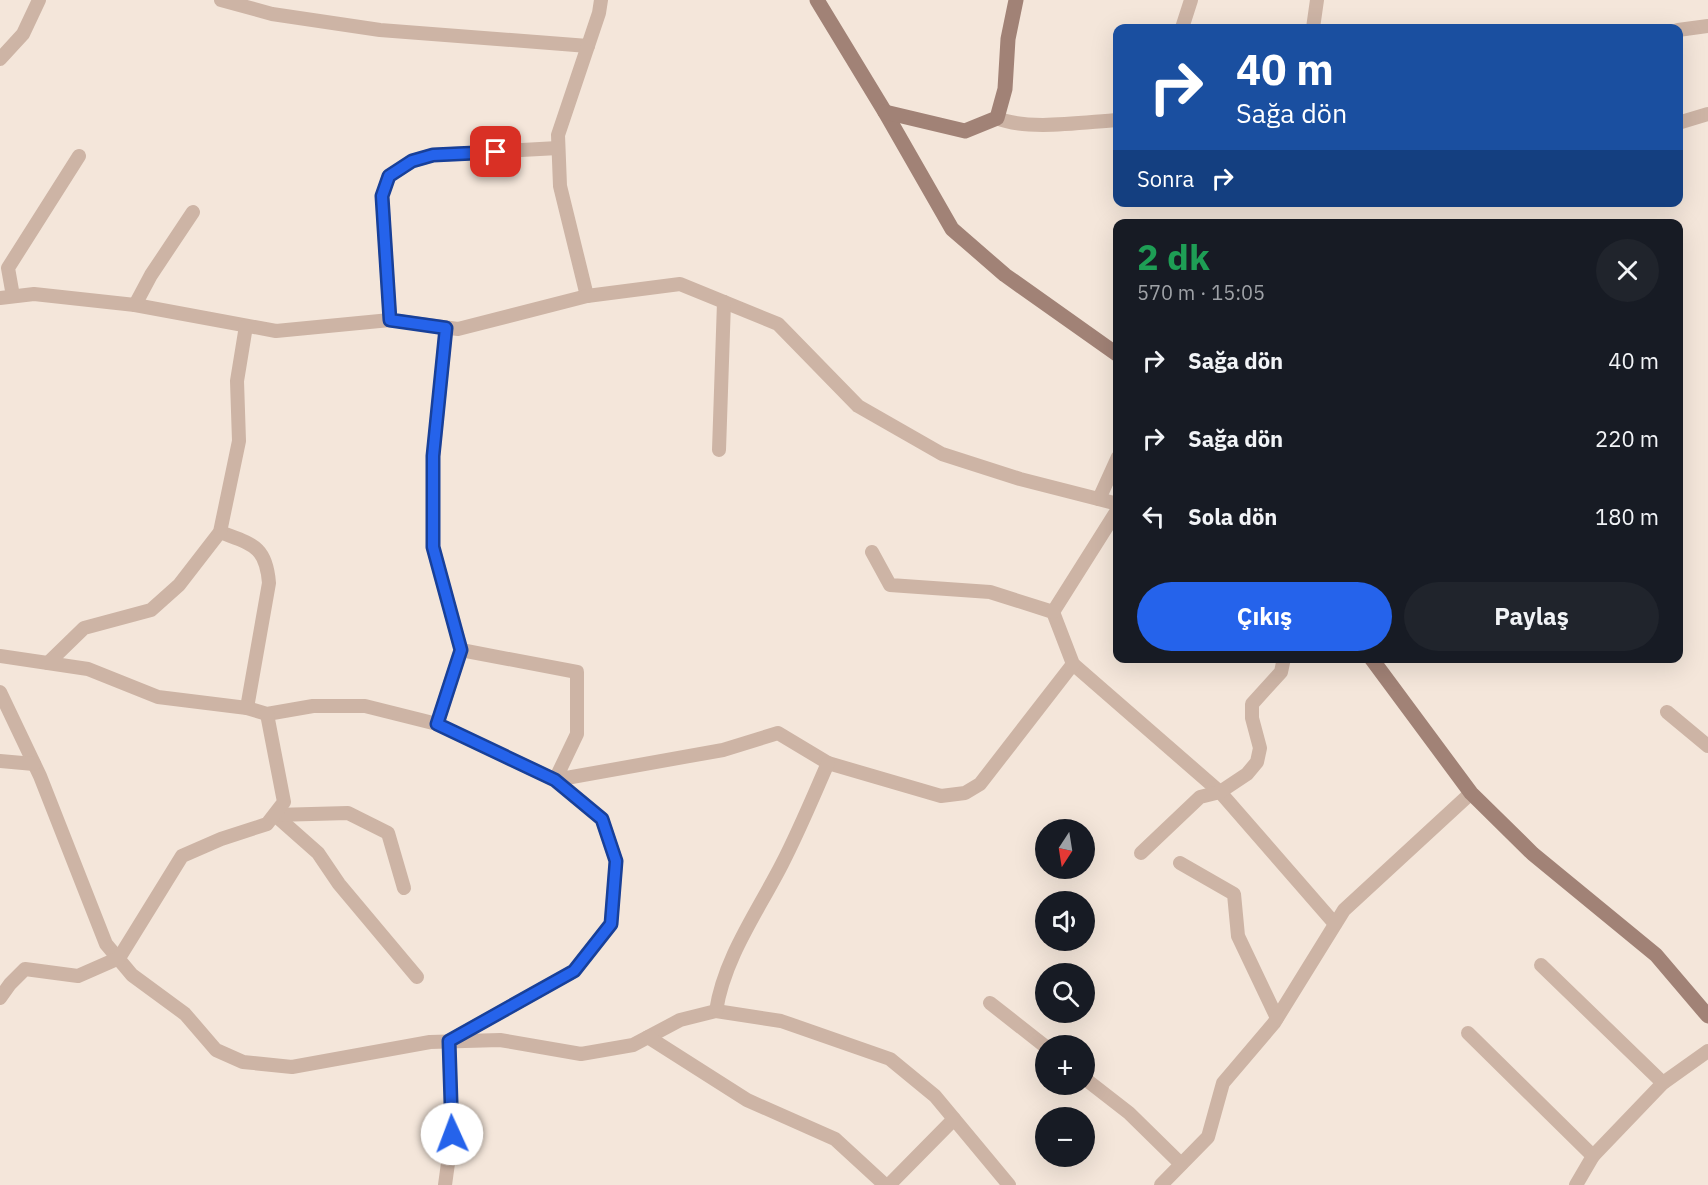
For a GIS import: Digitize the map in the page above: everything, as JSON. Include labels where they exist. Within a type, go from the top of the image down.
[{"type":"street","points":[[0,59],[23,34],[39,0]]},
{"type":"street","points":[[221,0],[272,14],[380,30],[588,46]]},
{"type":"street","points":[[587,296],[560,186],[558,135],[599,13],[601,0]]},
{"type":"street","points":[[817,0],[952,229],[1005,275],[1113,352]]},
{"type":"street","points":[[997,118],[1005,89],[1008,39],[1016,0]]},
{"type":"street","points":[[1183,24],[1191,0]]},
{"type":"street","points":[[1314,24],[1317,0]]},
{"type":"street","points":[[1683,29],[1708,26]]},
{"type":"street","points":[[885,112],[965,131],[997,118],[1009,123],[1032,124],[1113,120]]},
{"type":"street","points":[[1683,122],[1708,114]]},
{"type":"street","points":[[390,320],[382,196],[389,176],[412,161],[433,155],[558,148]]},
{"type":"street","points":[[79,156],[8,268],[6,297],[34,294],[135,305],[276,331],[390,320],[458,329],[587,296],[680,284],[777,324],[858,406],[942,454],[1020,479],[1113,503]]},
{"type":"street","points":[[135,305],[151,275],[193,212]]},
{"type":"street","points":[[719,450],[724,302]]},
{"type":"street","points":[[48,663],[84,628],[151,610],[179,585],[220,532],[239,441],[237,381],[246,326]]},
{"type":"street","points":[[437,724],[461,650],[433,547],[433,456],[446,328]]},
{"type":"street","points":[[1099,499],[1113,469]]},
{"type":"street","points":[[1053,612],[1113,517]]},
{"type":"street","points":[[220,532],[255,545],[267,566],[268,583],[247,708]]},
{"type":"street","points":[[872,552],[890,585],[990,592],[1053,612]]},
{"type":"street","points":[[1053,612],[1072,664],[1221,792],[1335,924]]},
{"type":"street","points":[[461,650],[578,672],[577,734],[555,780]]},
{"type":"street","points":[[0,656],[88,669],[158,698],[247,708],[267,714],[313,706],[365,706],[437,724],[555,780],[602,819],[616,861],[611,924],[574,971],[449,1041]]},
{"type":"street","points":[[1140,853],[1200,797],[1221,792],[1247,774],[1257,762],[1260,748],[1252,718],[1252,704],[1281,672],[1283,663]]},
{"type":"street","points":[[1375,663],[1472,793],[1533,854],[1656,955],[1708,1016]]},
{"type":"street","points":[[555,780],[723,750],[778,733],[828,763],[941,796],[965,793],[980,784],[1072,664]]},
{"type":"street","points":[[0,692],[34,764],[106,944],[132,975],[185,1014],[216,1050],[243,1062],[292,1067],[430,1042],[449,1041],[500,1040],[581,1053],[633,1046],[680,1020],[716,1011],[781,1021],[890,1059],[935,1096],[1009,1185]]},
{"type":"street","points":[[1667,712],[1708,746]]},
{"type":"street","points":[[0,998],[25,969],[78,976],[119,958],[182,856],[221,839],[267,824],[284,802],[267,714]]},
{"type":"street","points":[[0,761],[34,764]]},
{"type":"street","points":[[716,1011],[724,976],[760,902],[782,864],[828,763]]},
{"type":"street","points":[[1161,1185],[1208,1137],[1223,1083],[1277,1018],[1344,910],[1472,793]]},
{"type":"street","points":[[275,815],[348,813],[388,833],[404,888]]},
{"type":"street","points":[[275,815],[318,853],[339,884],[417,977]]},
{"type":"street","points":[[1180,864],[1234,894],[1238,936],[1277,1018]]},
{"type":"street","points":[[1541,965],[1663,1083]]},
{"type":"street","points":[[990,1004],[1035,1039]]},
{"type":"street","points":[[1468,1034],[1593,1156]]},
{"type":"street","points":[[648,1037],[747,1100],[834,1139],[887,1185],[954,1119]]},
{"type":"street","points":[[445,1185],[452,1134],[449,1041]]},
{"type":"street","points":[[1576,1185],[1593,1156],[1663,1083],[1708,1051]]},
{"type":"street","points":[[1095,1087],[1129,1113],[1181,1164]]},
{"type":"route","points":[[452,1134],[449,1041],[574,971],[611,924],[616,861],[602,819],[555,780],[437,724],[461,650],[433,547],[433,456],[446,328],[390,320],[382,196],[389,176],[412,161],[433,155],[496,152]]}]
